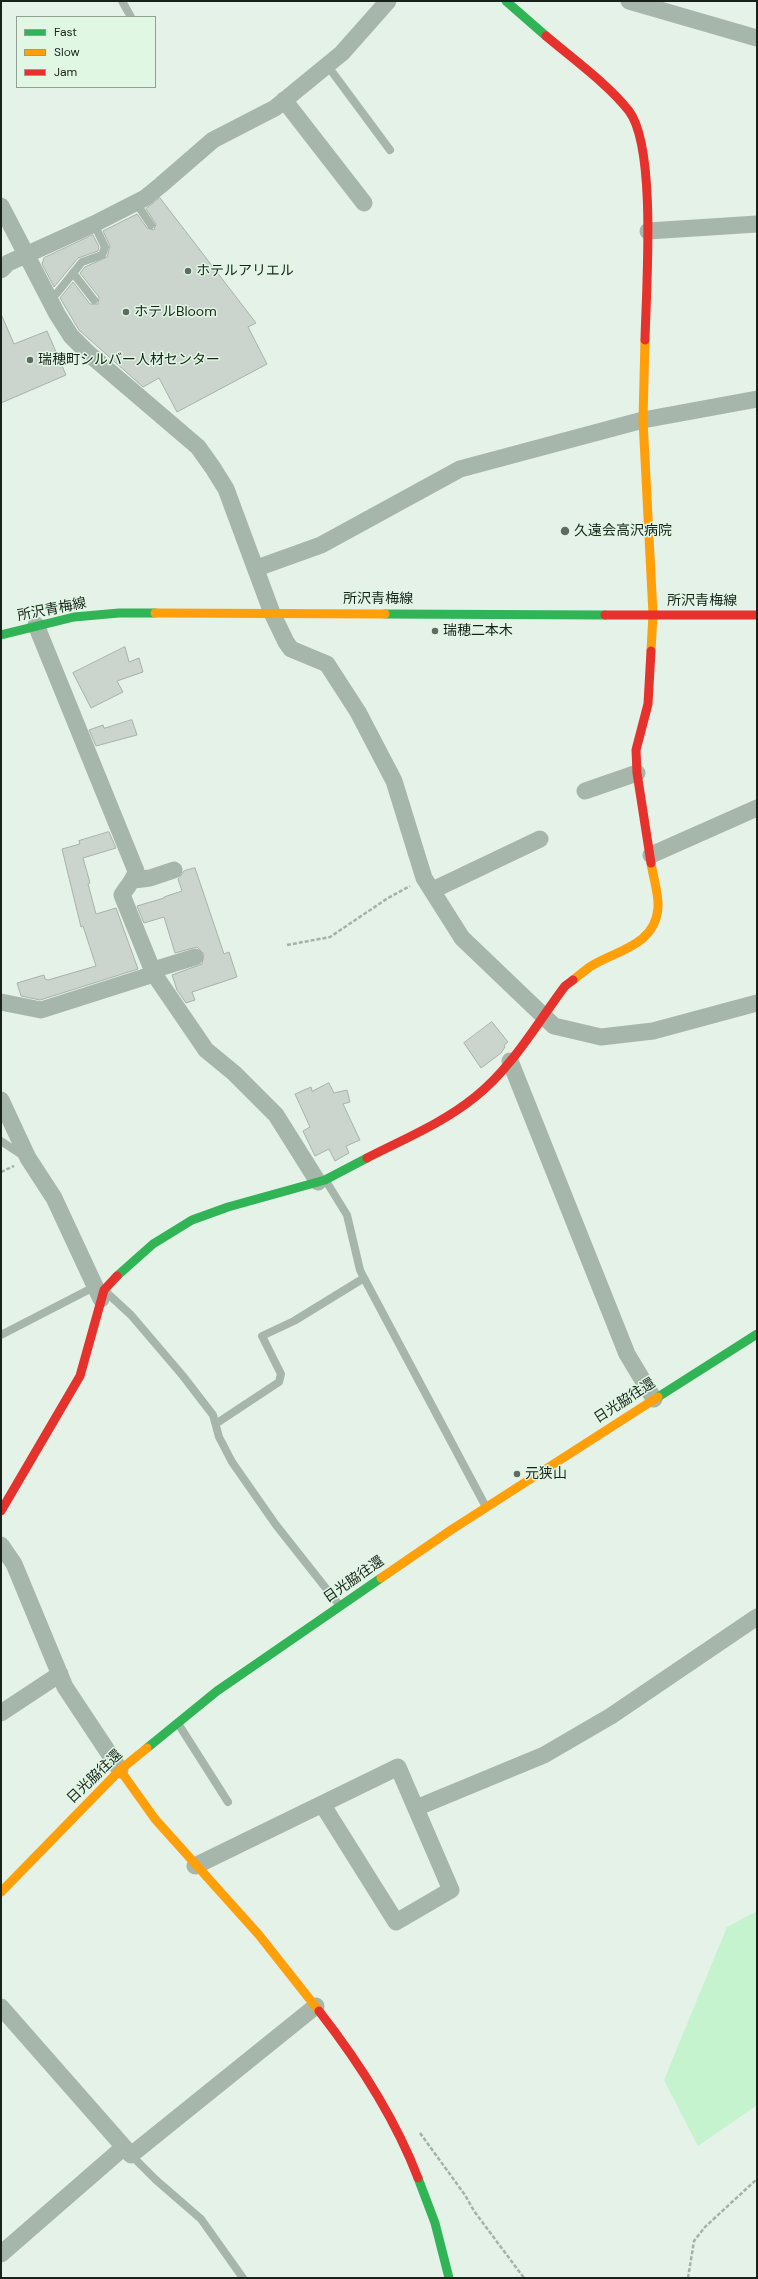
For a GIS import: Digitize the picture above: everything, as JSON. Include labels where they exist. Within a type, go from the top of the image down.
[{"type":"street","points":[[1,270],[8,263],[26,256],[136,203],[162,186],[213,140],[275,108],[342,53],[388,1]]},
{"type":"street","points":[[1,1511],[80,1376],[100,1292],[130,1263],[153,1244],[192,1220],[228,1207],[322,1181],[453,1114],[477,1096],[510,1061],[565,986],[580,974],[640,942],[648,934],[656,920],[658,907],[637,773],[636,750],[648,704],[653,614],[643,420],[648,231],[644,148],[638,128],[630,112],[614,95],[506,1]]},
{"type":"street","points":[[629,1],[757,38]]},
{"type":"street","points":[[284,100],[364,203]]},
{"type":"street","points":[[1,206],[49,300],[71,336],[88,353],[198,447],[226,489],[257,568],[272,613],[286,642],[291,648],[327,664],[358,712],[394,781],[429,884],[462,938],[554,1026],[601,1038],[653,1031],[757,1003]]},
{"type":"street","points":[[648,231],[757,224]]},
{"type":"street","points":[[257,568],[321,545],[460,469],[643,420],[757,399]]},
{"type":"street","name":"所沢青梅線","points":[[1,635],[36,625],[74,617],[119,613],[757,615]]},
{"type":"street","points":[[36,625],[136,871],[134,880]]},
{"type":"street","points":[[585,791],[637,773]]},
{"type":"street","points":[[651,855],[757,808]]},
{"type":"street","points":[[429,884],[540,839]]},
{"type":"street","points":[[174,870],[150,878],[134,880],[127,886],[122,895],[153,972],[206,1050],[234,1073],[276,1115],[322,1181]]},
{"type":"street","points":[[1,1002],[41,1010],[195,957]]},
{"type":"street","points":[[510,1061],[627,1354],[654,1399]]},
{"type":"street","points":[[1,1100],[28,1158],[54,1198],[100,1292]]},
{"type":"street","name":"日光脇往還","points":[[1,1892],[120,1770],[177,1722],[217,1691],[486,1508],[757,1334]]},
{"type":"street","points":[[1,1545],[14,1564],[65,1687],[120,1770],[152,1817],[221,1893],[316,2006],[350,2052],[385,2109],[403,2144],[419,2181],[449,2278]]},
{"type":"street","points":[[416,1808],[544,1755],[611,1716],[757,1617]]},
{"type":"street","points":[[1,1713],[60,1674]]},
{"type":"street","points":[[195,1866],[322,1804],[398,1767],[451,1890],[396,1922],[322,1804]]},
{"type":"street","points":[[1,2254],[128,2151],[316,2006]]},
{"type":"street","points":[[1,2007],[128,2151]]},
{"type":"lane","points":[[122,1],[130,16]]},
{"type":"lane","points":[[327,65],[390,150]]},
{"type":"lane","points":[[136,203],[151,225]]},
{"type":"lane","points":[[49,300],[57,293],[82,262],[102,255],[105,247],[94,224]]},
{"type":"lane","points":[[72,273],[94,300]]},
{"type":"lane","points":[[1,1141],[28,1158]]},
{"type":"lane","points":[[322,1181],[347,1215],[360,1270],[486,1508]]},
{"type":"lane","points":[[217,1423],[279,1382],[281,1374],[262,1336],[294,1321],[364,1278]]},
{"type":"lane","points":[[1,1335],[100,1292],[131,1316],[183,1376],[217,1423],[220,1437],[232,1462],[276,1525],[340,1606]]},
{"type":"lane","points":[[177,1722],[228,1802]]},
{"type":"lane","points":[[128,2151],[156,2180],[201,2219],[243,2278]]},
{"type":"path","points":[[287,945],[330,937],[388,898],[429,884]]},
{"type":"path","points":[[418,2131],[465,2195],[474,2211],[524,2278]]},
{"type":"path","points":[[688,2278],[694,2241],[705,2227],[757,2179]]},
{"type":"green space","points":[[757,1911],[757,2105],[698,2146],[664,2080],[727,1927]]},
{"type":"building","points":[[160,198],[256,323],[248,327],[267,364],[177,412],[159,378],[143,387],[79,330],[60,298],[73,282],[90,304],[98,304],[99,297],[80,273],[85,267],[107,257],[110,246],[103,231],[137,214],[147,228],[154,230],[156,224],[146,209]]},
{"type":"building","points":[[93,235],[99,247],[98,251],[78,258],[54,287],[42,264],[44,258]]},
{"type":"building","name":"瑞穂町シルバー人材センター","points":[[1,314],[14,344],[47,331],[66,375],[1,403]]},
{"type":"building","points":[[125,647],[129,662],[139,658],[143,672],[117,681],[123,692],[91,708],[73,673]]},
{"type":"building","points":[[132,720],[137,735],[96,746],[89,730],[103,725],[104,728]]},
{"type":"building","points":[[109,832],[116,848],[83,858],[90,883],[88,884],[96,914],[116,908],[138,969],[40,1000],[21,996],[17,983],[44,975],[45,979],[48,980],[96,966],[83,926],[81,927],[62,849],[80,844],[79,841]]},
{"type":"building","points":[[195,868],[224,954],[229,952],[237,977],[192,992],[195,1000],[186,1003],[177,990],[172,975],[202,964],[204,954],[197,947],[175,953],[164,917],[144,923],[137,906],[182,891],[178,879],[184,871]]},
{"type":"building","points":[[492,1022],[508,1042],[504,1045],[505,1047],[501,1053],[481,1068],[464,1043]]},
{"type":"building","points":[[329,1083],[334,1093],[347,1090],[350,1102],[343,1104],[360,1140],[346,1146],[349,1153],[335,1161],[329,1149],[315,1156],[303,1131],[310,1127],[295,1094],[311,1087],[312,1091]]},
{"type":"traffic: fast","points":[[506,1],[546,36]]},
{"type":"traffic: fast","points":[[1,635],[74,617],[119,613],[155,613]]},
{"type":"traffic: fast","points":[[385,614],[605,615]]},
{"type":"traffic: fast","points":[[117,1276],[153,1244],[192,1220],[228,1207],[325,1180],[367,1158]]},
{"type":"traffic: fast","points":[[658,1397],[757,1334]]},
{"type":"traffic: fast","points":[[147,1748],[217,1691],[381,1578]]},
{"type":"traffic: fast","points":[[418,2178],[435,2223],[449,2278]]},
{"type":"traffic: slow","points":[[645,340],[643,420],[653,614],[651,651]]},
{"type":"traffic: slow","points":[[155,613],[385,614]]},
{"type":"traffic: slow","points":[[573,980],[593,965],[634,945],[650,930],[655,920],[658,908],[657,891],[651,863]]},
{"type":"traffic: slow","points":[[381,1578],[451,1530],[658,1397]]},
{"type":"traffic: slow","points":[[1,1892],[120,1770],[147,1748]]},
{"type":"traffic: slow","points":[[120,1770],[155,1819],[259,1935],[319,2011]]},
{"type":"traffic: jam","points":[[546,36],[590,72],[621,101],[629,111],[638,129],[647,187],[648,256],[645,340]]},
{"type":"traffic: jam","points":[[605,615],[757,615]]},
{"type":"traffic: jam","points":[[651,651],[648,704],[636,750],[637,773],[651,863]]},
{"type":"traffic: jam","points":[[367,1158],[437,1123],[463,1106],[488,1086],[512,1059],[565,986],[573,980]]},
{"type":"traffic: jam","points":[[1,1511],[80,1376],[104,1290],[117,1276]]},
{"type":"traffic: jam","points":[[319,2011],[348,2050],[387,2112],[409,2156],[418,2178]]},
{"type":"place","name":"ホテルアリエル","points":[[188,271]]},
{"type":"place","name":"ホテルBloom","points":[[126,312]]},
{"type":"place","name":"瑞穂町シルバー人材センター","points":[[30,360]]},
{"type":"place","name":"久遠会高沢病院","points":[[565,531]]},
{"type":"place","name":"瑞穂二本木","points":[[435,631]]},
{"type":"place","name":"元狭山","points":[[517,1474]]}]
